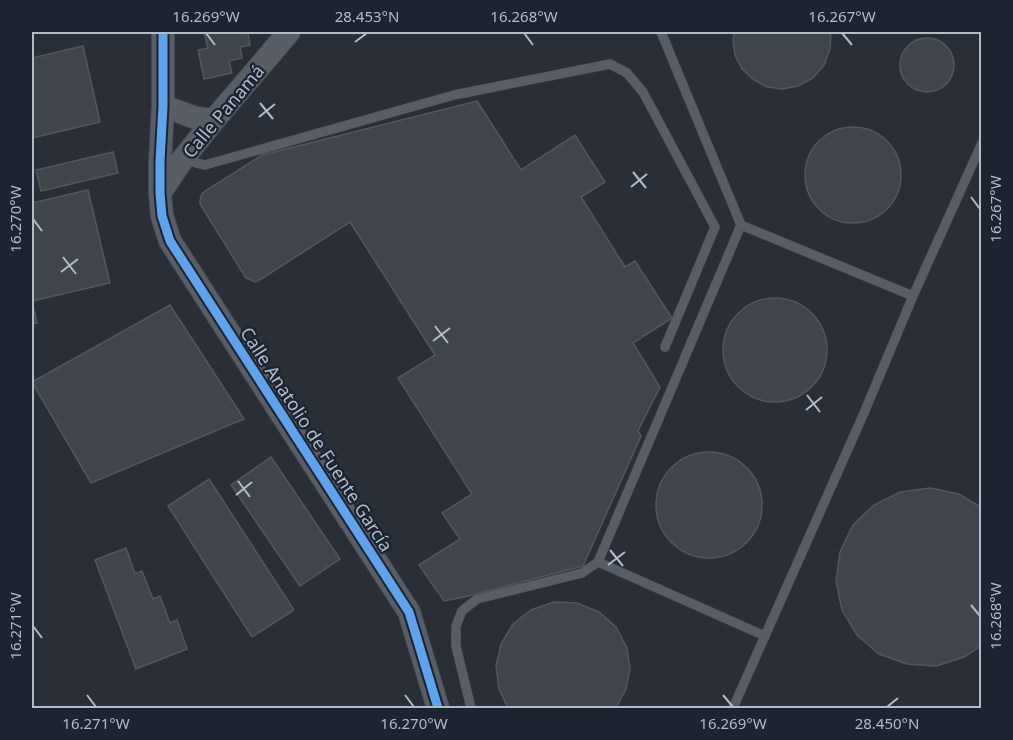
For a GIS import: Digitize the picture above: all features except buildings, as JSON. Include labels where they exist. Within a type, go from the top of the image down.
[{"type":"street","name":"Calle Anatolio de Fuente García","points":[[163,32],[160,193],[162,216],[170,241],[409,612],[438,708]]},
{"type":"street","name":"Calle Panamá","points":[[160,193],[213,120],[289,32]]},
{"type":"street","points":[[163,106],[196,118],[213,120]]},
{"type":"lane","points":[[661,32],[741,225],[913,296]]},
{"type":"lane","points":[[182,160],[205,165],[454,95],[610,64],[627,72],[644,92],[715,228],[665,347]]},
{"type":"lane","points":[[733,708],[981,143]]},
{"type":"lane","points":[[471,708],[456,646],[456,626],[462,611],[477,599],[582,573],[598,562],[741,225]]},
{"type":"lane","points":[[598,562],[765,636]]},
{"type":"cycle path","points":[[163,32],[160,193],[162,216],[170,241],[409,612],[438,708]]}]
